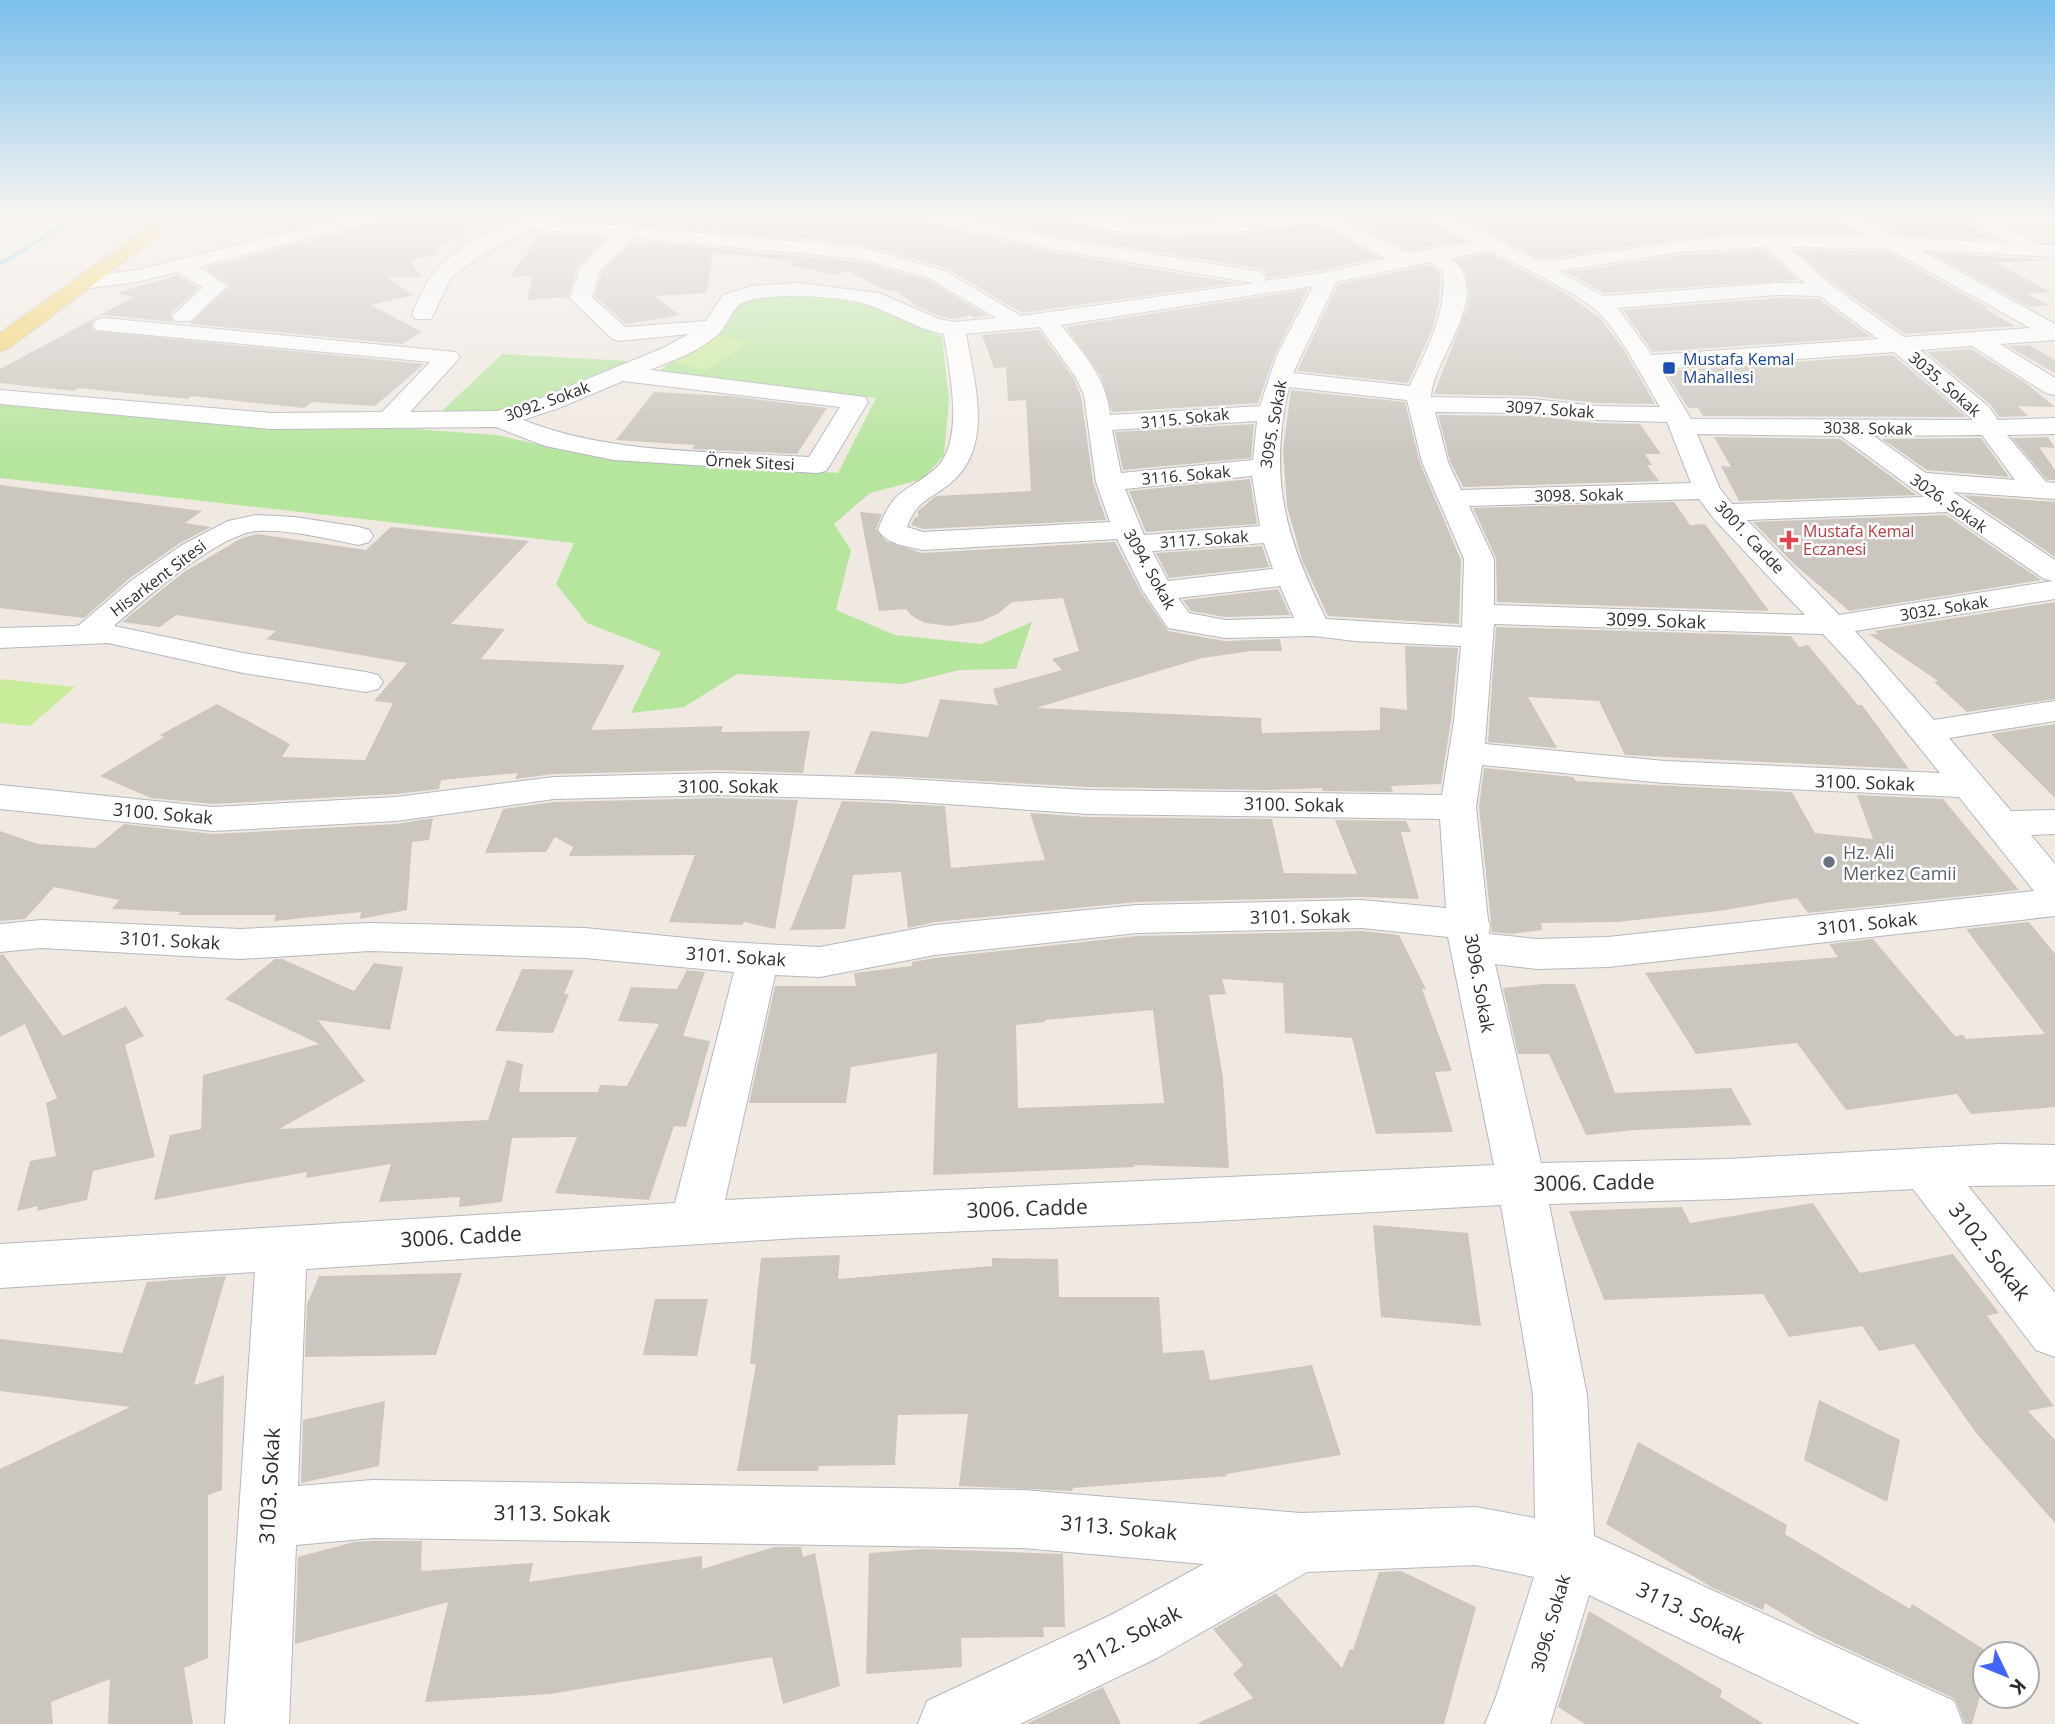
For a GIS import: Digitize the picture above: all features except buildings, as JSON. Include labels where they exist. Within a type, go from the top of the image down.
[{"type":"main road","points":[[0,344],[64,296]]},
{"type":"street","points":[[183,316],[205,296]]},
{"type":"street","points":[[423,314],[432,296]]},
{"type":"street","points":[[581,296],[620,334],[716,324]]},
{"type":"street","name":"3092. Sokak","points":[[0,397],[271,421],[499,419],[551,403],[671,352],[707,333],[716,324],[726,305],[738,296]]},
{"type":"street","name":"3092. Sokak","points":[[859,296],[891,304],[933,325],[954,329],[1203,296]]},
{"type":"street","points":[[977,296],[1016,322]]},
{"type":"street","name":"3095. Sokak","points":[[1314,627],[1289,576],[1273,534],[1263,467],[1279,379],[1319,296]]},
{"type":"street","points":[[1420,399],[1427,369],[1452,317],[1454,296]]},
{"type":"street","name":"3001. Cadde","points":[[1588,296],[1608,309],[1645,363],[1679,421],[1707,490],[1724,513],[1833,625],[2055,890]]},
{"type":"street","points":[[1599,303],[1682,296]]},
{"type":"street","name":"3035. Sokak","points":[[1834,296],[1951,385],[1992,427],[2004,449],[2046,490]]},
{"type":"street","points":[[1990,296],[2055,333]]},
{"type":"street","name":"3094. Sokak","points":[[1045,319],[1087,375],[1096,395],[1098,422],[1110,482],[1131,537],[1158,591],[1179,621],[1225,629],[1314,627],[1355,632],[1478,626]]},
{"type":"street","points":[[104,325],[448,357],[389,420]]},
{"type":"street","name":"3117. Sokak","points":[[954,329],[966,428],[960,453],[948,472],[905,500],[891,530],[903,537],[922,541],[1273,534]]},
{"type":"street","points":[[1645,363],[2055,333]]},
{"type":"street","points":[[1975,338],[2055,388]]},
{"type":"street","name":"Örnek Sitesi","points":[[499,419],[554,441],[614,452],[817,465],[856,402],[617,373]]},
{"type":"street","name":"3097. Sokak","points":[[1279,379],[1420,399],[1533,406],[1679,421]]},
{"type":"street","name":"3096. Sokak","points":[[1420,399],[1435,463],[1479,559],[1478,626],[1467,753],[1458,807],[1470,936],[1521,1184],[1560,1395],[1566,1570],[1525,1707],[1517,1724]]},
{"type":"street","name":"3115. Sokak","points":[[1098,422],[1138,423],[1223,413],[1272,413]]},
{"type":"street","name":"3038. Sokak","points":[[1679,421],[1847,428],[2055,426]]},
{"type":"street","name":"3026. Sokak","points":[[1847,428],[1951,504],[2055,573]]},
{"type":"street","name":"3116. Sokak","points":[[1110,482],[1263,467]]},
{"type":"street","points":[[1920,481],[2046,490]]},
{"type":"street","name":"3098. Sokak","points":[[1451,498],[1707,490]]},
{"type":"street","points":[[1724,513],[1951,504]]},
{"type":"street","name":"Hisarkent Sitesi","points":[[86,635],[115,608],[218,533],[255,523],[359,536]]},
{"type":"street","points":[[1158,591],[1289,576]]},
{"type":"street","name":"3032. Sokak","points":[[1833,625],[2055,590]]},
{"type":"street","name":"3099. Sokak","points":[[1478,626],[1833,625]]},
{"type":"street","name":"Hisarkent Sitesi","points":[[0,638],[108,634],[243,663],[366,682]]},
{"type":"street","points":[[1925,732],[2055,711]]},
{"type":"street","name":"3100. Sokak","points":[[1467,753],[1665,772],[1969,786]]},
{"type":"street","name":"3100. Sokak","points":[[0,797],[213,819],[396,809],[554,788],[719,784],[890,789],[1088,802],[1458,807]]},
{"type":"street","points":[[2000,824],[2055,822]]},
{"type":"street","name":"3101. Sokak","points":[[0,938],[41,934],[240,944],[370,937],[585,943],[820,962],[935,940],[1137,919],[1362,914],[1470,936],[1537,954],[1608,952],[2055,902]]},
{"type":"street","points":[[695,1223],[758,959]]},
{"type":"street","name":"3006. Cadde","points":[[0,1266],[695,1223],[1521,1184],[1728,1179],[1999,1164],[2055,1165]]},
{"type":"street","name":"3102. Sokak","points":[[1925,1168],[2055,1333]]},
{"type":"street","name":"3103. Sokak","points":[[257,1724],[282,1247]]},
{"type":"street","name":"3113. Sokak","points":[[267,1518],[373,1509],[1023,1519],[1301,1543],[1476,1536],[1565,1553],[1931,1724]]},
{"type":"street","name":"3112. Sokak","points":[[950,1724],[1135,1636],[1301,1543]]},
{"type":"green space","points":[[827,296],[885,309],[942,337],[949,399],[944,455],[923,479],[870,493],[834,524],[851,550],[836,610],[895,635],[981,644],[1032,622],[1016,669],[959,670],[903,684],[737,674],[684,707],[631,713],[661,652],[587,623],[556,584],[574,543],[0,478],[0,401],[281,428],[413,429],[497,435],[604,459],[838,473],[876,398],[655,373],[715,335],[729,323],[736,306],[756,298]]},
{"type":"green space","points":[[715,335],[750,342],[706,370],[671,362]]},
{"type":"green space","points":[[502,354],[629,361],[507,412],[440,413]]},
{"type":"green space","points":[[0,679],[75,687],[30,726],[0,723]]},
{"type":"place","name":"Mustafa Kemal Mahallesi","points":[[1669,368]]},
{"type":"place","name":"Mustafa Kemal Eczanesi","points":[[1789,540]]},
{"type":"place","name":"Hz. Ali Merkez Camii","points":[[1829,862]]}]
